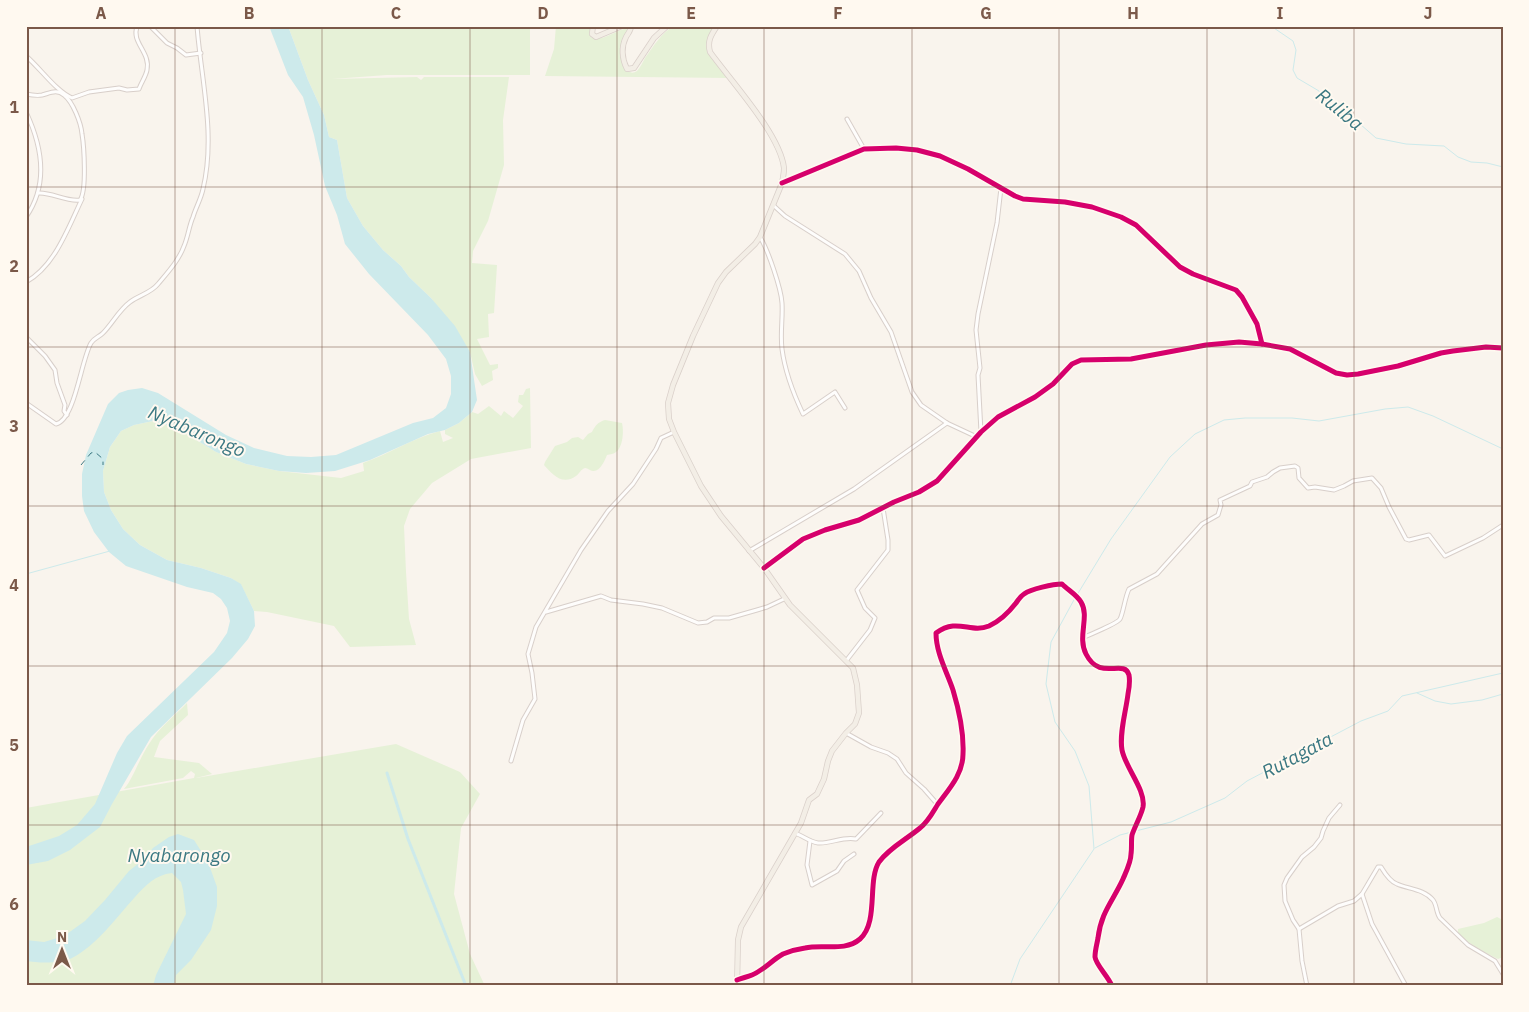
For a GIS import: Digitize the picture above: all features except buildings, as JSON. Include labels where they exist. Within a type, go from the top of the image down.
[{"type":"main road","points":[[593,26],[592,34],[596,37],[622,26]]},
{"type":"main road","points":[[631,26],[622,53],[626,66],[630,70],[634,68],[654,38],[667,26]]},
{"type":"main road","points":[[717,26],[709,39],[710,52],[770,134],[782,161],[784,174],[760,237],[721,278],[693,336],[668,403],[670,419],[674,432],[706,494],[764,568],[784,599],[800,617],[854,668],[859,713],[855,724],[832,752],[824,779],[816,794],[809,800],[795,833],[741,927],[738,940],[737,986]]},
{"type":"street","points":[[26,94],[41,95],[53,91],[72,98],[89,92],[119,88],[127,90],[139,89],[148,69],[145,54],[135,38],[134,33],[139,26]]},
{"type":"street","points":[[150,26],[167,43],[186,55],[201,53]]},
{"type":"street","points":[[26,403],[56,424],[60,423],[67,415],[92,341],[102,334],[128,303],[145,295],[156,286],[176,262],[184,246],[202,194],[207,168],[207,113],[197,26]]},
{"type":"street","points":[[26,56],[63,94],[74,111],[82,134],[84,162],[83,196],[49,261],[36,277],[26,282]]},
{"type":"street","points":[[26,112],[34,129],[42,163],[38,193],[26,217]]},
{"type":"street","points":[[847,119],[864,149]]},
{"type":"street","points":[[782,183],[864,149],[896,148],[940,156],[1023,199],[1065,202],[1101,210],[1136,225],[1180,267],[1193,274],[1236,290],[1242,297],[1259,329],[1262,344]]},
{"type":"street","points":[[982,432],[978,375],[980,368],[976,330],[997,223],[1001,188]]},
{"type":"street","points":[[38,193],[77,200],[80,200],[83,196]]},
{"type":"street","points":[[773,204],[785,216],[840,250],[852,262],[859,271],[871,298],[891,332],[912,392],[921,406],[947,423],[977,438]]},
{"type":"street","points":[[760,237],[767,251],[780,293],[782,308],[781,340],[786,372],[795,396],[804,414],[835,392],[845,408]]},
{"type":"street","points":[[26,337],[45,356],[55,370],[57,383],[65,405],[64,411],[67,415]]},
{"type":"street","points":[[764,568],[803,539],[859,520],[919,492],[937,481],[998,417],[1035,397],[1053,384],[1072,364],[1081,360],[1131,359],[1224,342],[1262,344],[1290,349],[1336,373],[1358,374],[1398,366],[1447,352],[1486,347],[1503,348]]},
{"type":"street","points":[[749,551],[854,489],[947,423]]},
{"type":"street","points":[[511,761],[523,720],[535,699],[528,654],[536,627],[559,586],[597,526],[634,484],[656,449],[660,438],[674,432]]},
{"type":"street","points":[[1082,638],[1091,636],[1100,629],[1122,618],[1122,611],[1129,589],[1149,579],[1161,570],[1202,524],[1218,515],[1220,500],[1250,486],[1252,482],[1268,477],[1280,468],[1295,466],[1298,468],[1299,478],[1308,488],[1334,490],[1353,481],[1373,479],[1381,488],[1406,539],[1429,535],[1446,556],[1483,538],[1503,525]]},
{"type":"street","points":[[846,661],[870,630],[875,618],[865,608],[857,590],[888,550],[883,508]]},
{"type":"street","points":[[738,980],[753,975],[783,954],[811,946],[845,946],[861,938],[868,926],[878,864],[896,846],[922,827],[958,775],[963,754],[962,730],[953,690],[938,648],[936,632],[944,627],[954,625],[979,628],[989,626],[1008,613],[1024,594],[1054,584],[1062,584],[1077,596],[1084,607],[1082,638],[1086,655],[1096,666],[1104,669],[1120,668],[1125,670],[1129,676],[1121,742],[1123,754],[1136,782],[1143,808],[1132,836],[1130,858],[1121,884],[1105,910],[1096,946],[1096,961],[1107,975],[1112,986]]},
{"type":"street","points":[[545,612],[601,596],[611,600],[662,608],[698,623],[707,622],[714,618],[729,618],[767,607],[784,599]]},
{"type":"street","points":[[846,733],[897,759],[906,773],[938,805]]},
{"type":"street","points":[[1307,986],[1299,929],[1285,901],[1284,885],[1302,857],[1314,848],[1321,838],[1322,831],[1329,818],[1340,805]]},
{"type":"street","points":[[795,833],[820,844],[844,838],[856,839],[881,813]]},
{"type":"street","points":[[810,841],[807,865],[812,885],[837,871],[844,861],[854,854]]},
{"type":"street","points":[[1299,929],[1338,906],[1352,902],[1362,894],[1378,867],[1381,867],[1397,884],[1418,890],[1430,897],[1435,903],[1440,918],[1468,945],[1495,961],[1503,974]]},
{"type":"street","points":[[1362,894],[1372,924],[1406,986]]},
{"type":"green space","points":[[288,26],[530,26],[530,75],[387,75],[332,79],[417,77],[421,80],[424,77],[509,77],[503,120],[504,165],[488,221],[473,251],[472,263],[497,265],[494,313],[488,314],[489,337],[477,339],[490,365],[498,364],[498,368],[492,371],[493,380],[482,386],[475,374],[470,352],[431,298],[383,250],[363,226],[347,198],[337,140],[329,137],[324,115],[308,80]]},
{"type":"green space","points":[[556,26],[590,26],[590,36],[598,39],[628,28],[622,59],[625,69],[632,73],[638,70],[662,36],[674,26],[715,26],[708,40],[707,49],[730,78],[545,76],[554,49]]},
{"type":"green space","points":[[530,388],[531,448],[471,459],[432,483],[410,509],[404,526],[406,572],[409,619],[416,645],[350,647],[334,626],[254,611],[241,585],[231,578],[201,568],[167,560],[140,545],[123,529],[111,510],[104,492],[103,471],[110,447],[121,431],[134,425],[153,421],[166,425],[185,433],[216,452],[246,464],[279,471],[341,478],[364,471],[363,463],[430,434],[440,431],[443,442],[453,438],[445,434],[445,430],[459,423],[472,412],[478,414],[489,406],[501,416],[504,411],[513,418],[523,406],[518,402],[519,395],[523,395],[526,389]]},
{"type":"green space","points":[[605,420],[622,423],[622,439],[618,450],[607,455],[598,470],[592,471],[585,468],[576,476],[566,480],[558,478],[544,465],[555,446],[572,438],[578,437],[583,440],[592,432],[597,424]]},
{"type":"green space","points":[[187,703],[188,715],[160,741],[154,757],[199,763],[212,774],[196,778],[396,744],[460,772],[480,794],[461,828],[454,894],[470,954],[485,986],[31,986],[26,980],[26,808],[194,778],[195,774],[191,771],[183,778],[124,789],[153,738]]},
{"type":"green space","points":[[1497,917],[1503,920],[1503,957],[1498,959],[1484,952],[1460,937],[1458,933],[1458,929],[1484,923]]},
{"type":"water","points":[[269,26],[288,26],[308,80],[324,115],[329,137],[337,140],[347,198],[363,226],[383,250],[401,266],[455,326],[470,352],[477,400],[472,412],[459,423],[445,430],[428,434],[370,460],[335,471],[306,473],[279,471],[246,464],[216,452],[185,433],[153,421],[134,425],[121,431],[110,447],[103,471],[104,492],[111,510],[123,529],[140,545],[167,560],[201,568],[231,578],[241,584],[254,611],[255,626],[248,639],[232,658],[151,737],[100,827],[70,850],[48,861],[26,865],[26,847],[59,836],[77,825],[95,804],[117,753],[127,736],[214,652],[227,633],[230,621],[227,608],[221,599],[213,593],[187,587],[126,566],[109,552],[94,532],[84,511],[82,474],[86,455],[108,404],[119,393],[142,388],[158,393],[226,435],[254,448],[287,456],[311,457],[336,455],[413,423],[433,418],[446,408],[451,394],[451,376],[446,359],[428,335],[369,274],[345,244],[337,215],[325,186],[314,135],[303,97],[288,75]]},
{"type":"water","name":"Nyabarongo","points":[[178,834],[194,840],[208,862],[217,887],[217,906],[211,930],[191,960],[176,975],[174,986],[153,986],[156,975],[186,914],[181,882],[172,873],[156,878],[147,885],[98,939],[81,953],[67,960],[56,962],[26,961],[26,940],[44,942],[64,936],[85,921],[129,871],[143,860],[153,848],[169,837]]},
{"type":"waterway","name":"Ruliba","points":[[1271,26],[1293,41],[1296,50],[1293,70],[1297,78],[1319,91],[1322,97],[1339,110],[1344,117],[1349,121],[1360,124],[1376,138],[1406,144],[1444,146],[1458,157],[1471,162],[1503,167]]},
{"type":"waterway","points":[[1077,595],[1111,539],[1170,457],[1195,434],[1224,420],[1292,418],[1319,421],[1385,409],[1408,407],[1433,416],[1503,449]]},
{"type":"waterway","points":[[26,574],[110,551]]},
{"type":"waterway","points":[[1010,986],[1020,959],[1094,849],[1089,786],[1075,751],[1055,722],[1046,684],[1051,642],[1075,598]]},
{"type":"waterway","name":"Rutagata","points":[[1095,848],[1120,835],[1171,822],[1225,798],[1247,781],[1361,721],[1388,711],[1402,696],[1503,673]]},
{"type":"waterway","points":[[1417,693],[1435,701],[1451,704],[1482,700],[1503,694]]},
{"type":"waterway","points":[[387,773],[408,839],[466,986]]},
{"type":"ferry route","points":[[81,465],[91,453],[95,452],[103,459],[103,465]]},
{"type":"cycle path","points":[[782,183],[864,149],[896,148],[917,150],[940,156],[1023,199],[1065,202],[1092,207],[1121,217],[1136,225],[1180,267],[1193,274],[1236,290],[1257,324],[1262,344]]},
{"type":"cycle path","points":[[764,568],[803,539],[859,520],[894,502],[919,492],[937,481],[981,432],[998,417],[1035,397],[1053,384],[1072,364],[1081,360],[1131,359],[1206,345],[1239,342],[1290,349],[1336,373],[1347,375],[1398,366],[1441,353],[1486,347],[1503,348]]},
{"type":"cycle path","points":[[737,980],[756,973],[779,956],[788,952],[812,947],[841,947],[854,943],[866,932],[871,912],[874,880],[879,862],[893,848],[925,823],[955,781],[961,768],[963,738],[959,714],[953,690],[940,655],[936,633],[951,626],[976,628],[989,626],[1004,616],[1024,594],[1042,587],[1062,584],[1081,602],[1084,614],[1083,640],[1086,654],[1098,667],[1122,668],[1129,675],[1121,744],[1124,757],[1141,793],[1143,807],[1132,835],[1129,864],[1102,921],[1096,949],[1096,960],[1112,986]]}]
